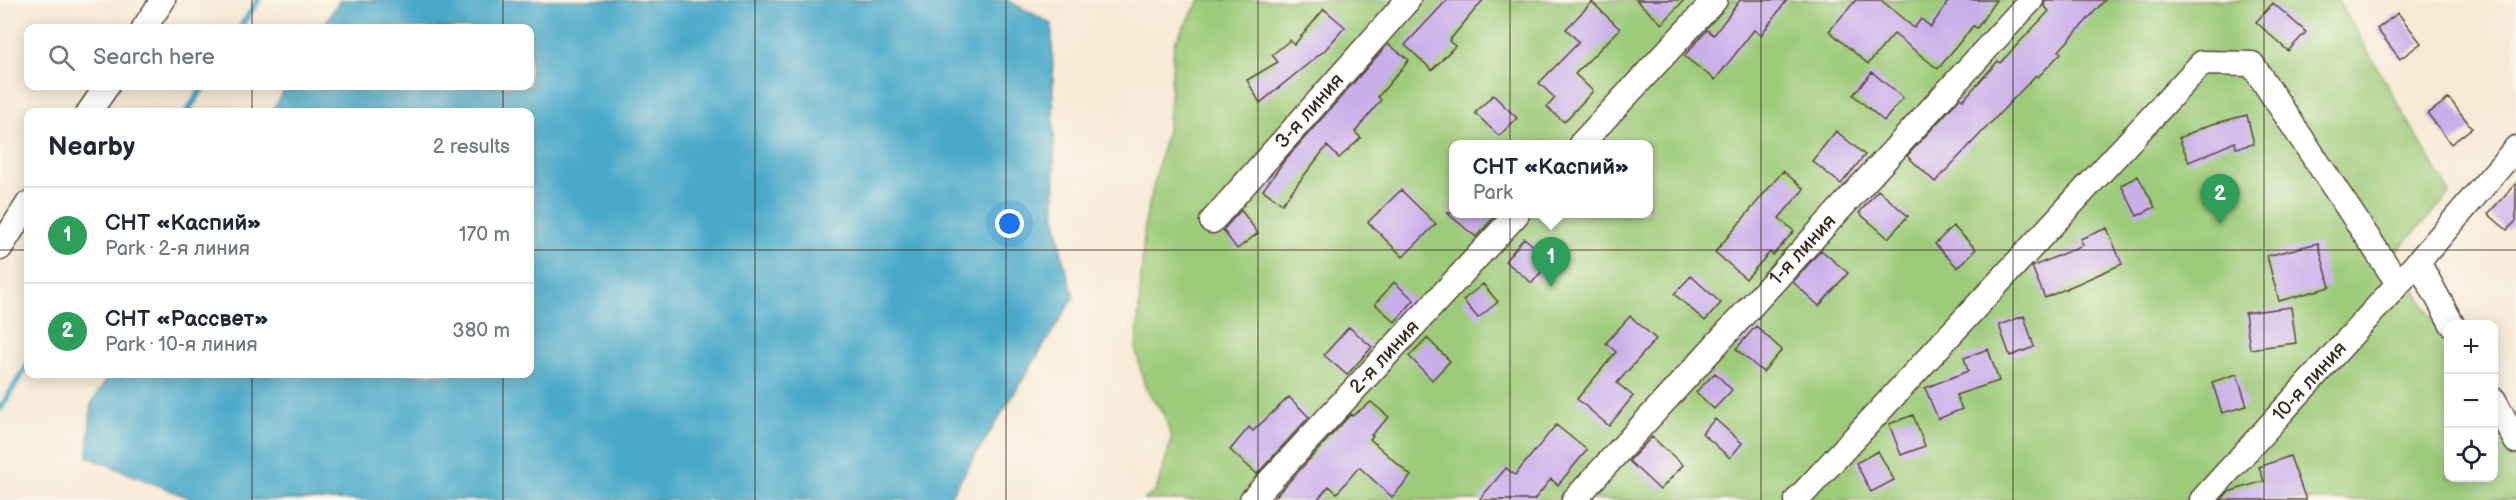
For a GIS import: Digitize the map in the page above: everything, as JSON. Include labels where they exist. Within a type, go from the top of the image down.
[{"type":"street","points":[[147,24],[163,0]]},
{"type":"street","name":"3-я линия","points":[[1212,221],[1408,0]]},
{"type":"street","points":[[1585,140],[1715,0]]},
{"type":"street","name":"1-я линия","points":[[1574,500],[2031,0]]},
{"type":"street","points":[[1797,500],[2202,63],[2252,64],[2398,284]]},
{"type":"street","points":[[92,108],[104,90]]},
{"type":"street","name":"10-я линия","points":[[2202,500],[2418,262],[2516,147]]},
{"type":"street","points":[[0,248],[24,210]]},
{"type":"street","name":"2-я линия","points":[[1252,500],[1512,218]]},
{"type":"street","points":[[2418,262],[2450,320]]},
{"type":"street","points":[[2498,409],[2516,441]]},
{"type":"green space","points":[[1200,0],[2338,0],[2450,194],[2394,254],[2444,339],[2444,482],[2498,482],[2498,428],[2516,459],[2516,500],[1144,500],[1156,491],[1172,439],[1164,415],[1145,387],[1136,351],[1145,222],[1168,125],[1174,43]]},
{"type":"water","points":[[340,0],[1007,0],[1052,24],[1055,211],[1063,260],[1074,297],[948,500],[194,500],[88,457],[91,404],[107,378],[534,378],[534,108],[273,108],[285,90],[534,90],[534,24],[325,24]]},
{"type":"building","points":[[1447,0],[1483,0],[1449,41],[1455,46],[1432,70],[1405,45]]},
{"type":"building","points":[[1636,0],[1684,0],[1662,24]]},
{"type":"building","points":[[1740,0],[1787,0],[1761,35],[1754,30],[1715,80],[1684,56],[1707,30],[1714,35]]},
{"type":"building","points":[[1856,0],[1881,0],[1914,28],[1921,19],[1931,27],[1949,0],[1996,0],[1977,28],[1973,26],[1938,69],[1894,34],[1868,64],[1829,31]]},
{"type":"building","points":[[2045,0],[2105,0],[2059,51],[2061,53],[2038,77],[2036,75],[1935,182],[1907,156],[1960,98],[1963,100],[1998,61],[2000,63],[2049,11],[2044,6]]},
{"type":"building","points":[[1592,2],[1620,29],[1575,74],[1593,91],[1564,122],[1547,107],[1555,98],[1539,83],[1579,42],[1566,29]]},
{"type":"building","points":[[2273,3],[2306,32],[2288,51],[2256,22]]},
{"type":"building","points":[[1324,9],[1345,27],[1325,50],[1260,103],[1247,80],[1278,62],[1272,55],[1290,40],[1294,45]]},
{"type":"building","points":[[2398,13],[2421,43],[2400,59],[2377,29]]},
{"type":"building","points":[[1388,44],[1409,60],[1378,97],[1381,100],[1355,132],[1361,138],[1339,158],[1327,146],[1282,204],[1263,190],[1284,161]]},
{"type":"building","points":[[1872,72],[1903,98],[1884,121],[1853,95]]},
{"type":"building","points":[[1493,95],[1517,118],[1499,136],[1475,113]]},
{"type":"building","points":[[2449,98],[2472,128],[2451,144],[2428,114]]},
{"type":"building","points":[[2247,115],[2254,144],[2236,148],[2235,142],[2189,162],[2179,138],[2209,125]]},
{"type":"building","points":[[1836,131],[1865,155],[1841,184],[1812,161]]},
{"type":"building","points":[[1783,171],[1804,189],[1779,218],[1794,231],[1773,255],[1770,252],[1746,279],[1715,252]]},
{"type":"building","points":[[2138,176],[2155,207],[2137,216],[2121,185]]},
{"type":"building","points":[[2516,183],[2516,221],[2507,230],[2488,214]]},
{"type":"building","points":[[1401,190],[1436,224],[1403,257],[1368,222]]},
{"type":"building","points":[[1878,190],[1908,216],[1888,238],[1859,213]]},
{"type":"building","points":[[1241,210],[1258,233],[1237,249],[1223,230]]},
{"type":"building","points":[[1453,218],[1493,218],[1476,237]]},
{"type":"building","points":[[1953,226],[1976,249],[1958,268],[1935,244]]},
{"type":"building","points":[[2107,228],[2122,264],[2045,298],[2032,267],[2083,245],[2080,239]]},
{"type":"building","points":[[1524,238],[1551,260],[1532,283],[1505,261]]},
{"type":"building","points":[[2318,243],[2330,287],[2279,301],[2267,256]]},
{"type":"building","points":[[1821,250],[1848,273],[1819,306],[1793,282]]},
{"type":"building","points":[[1691,276],[1721,303],[1705,321],[1674,294]]},
{"type":"building","points":[[1394,282],[1414,300],[1395,322],[1375,304]]},
{"type":"building","points":[[1483,284],[1498,302],[1478,318],[1463,300]]},
{"type":"building","points":[[2291,307],[2296,343],[2250,349],[2245,313]]},
{"type":"building","points":[[1630,316],[1656,339],[1617,383],[1633,396],[1609,426],[1577,399],[1616,352],[1606,343]]},
{"type":"building","points":[[2024,316],[2034,347],[2010,356],[1999,325]]},
{"type":"building","points":[[1756,326],[1782,350],[1763,372],[1736,349]]},
{"type":"building","points":[[1349,327],[1372,347],[1347,375],[1324,355]]},
{"type":"building","points":[[1427,338],[1450,361],[1432,380],[1409,356]]},
{"type":"building","points":[[1988,349],[1999,381],[1956,395],[1962,409],[1938,419],[1925,388],[1968,371],[1964,358]]},
{"type":"building","points":[[1715,373],[1732,390],[1714,409],[1696,392]]},
{"type":"building","points":[[2237,374],[2247,406],[2222,413],[2212,382]]},
{"type":"building","points":[[1289,397],[1309,417],[1257,474],[1230,450],[1249,427],[1253,431]]},
{"type":"building","points":[[1371,402],[1389,417],[1371,435],[1373,436],[1370,439],[1411,476],[1392,497],[1359,467],[1337,493],[1329,486],[1317,500],[1278,500],[1275,497],[1351,414],[1352,416]]},
{"type":"building","points":[[1913,415],[1925,446],[1901,455],[1889,424]]},
{"type":"building","points":[[1715,419],[1742,443],[1730,458],[1702,433]]},
{"type":"building","points":[[1556,425],[1587,450],[1558,485],[1551,479],[1534,500],[1479,500],[1506,468],[1515,475]]},
{"type":"building","points":[[1652,437],[1683,465],[1660,490],[1629,461]]},
{"type":"building","points":[[1878,451],[1894,480],[1871,492],[1856,463]]},
{"type":"building","points":[[2290,456],[2306,500],[2221,500],[2228,492],[2264,481],[2259,467]]},
{"type":"waterway","points":[[243,24],[258,0]]},
{"type":"waterway","points":[[190,108],[201,90]]},
{"type":"waterway","points":[[0,409],[24,370]]},
{"type":"place","name":"СНТ «Рассвет»","points":[[2220,224]]},
{"type":"place","name":"СНТ «Каспий»","points":[[1551,287]]}]
